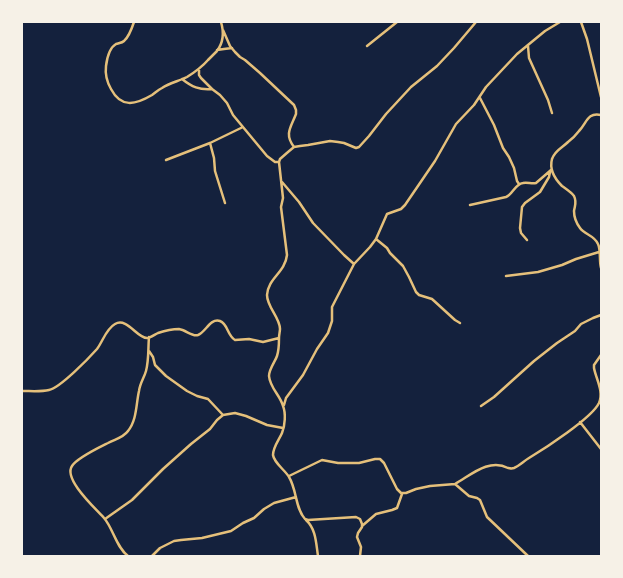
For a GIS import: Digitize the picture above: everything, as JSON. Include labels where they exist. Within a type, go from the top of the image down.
[{"type":"street","points":[[134,22],[129,36],[126,40],[116,44],[111,49],[106,63],[106,74],[109,85],[118,100],[126,103],[135,102],[151,95],[199,70],[218,50],[223,38],[223,30]]},
{"type":"street","points":[[221,22],[223,30],[232,48],[296,107],[296,114],[288,136],[294,147]]},
{"type":"street","points":[[367,46],[397,22]]},
{"type":"street","points":[[318,556],[314,532],[311,525],[302,515],[289,476],[277,463],[273,456],[275,445],[282,434],[284,414],[283,405],[271,384],[269,376],[277,355],[280,328],[270,307],[267,295],[273,280],[286,262],[287,255],[281,207],[283,198],[280,162],[283,156],[294,147],[338,142],[344,143],[353,148],[359,147],[386,114],[411,87],[437,66],[476,22]]},
{"type":"street","points":[[283,405],[328,333],[332,321],[332,307],[354,264],[370,247],[376,238],[387,214],[401,209],[405,205],[435,161],[456,124],[474,105],[486,88],[517,54],[545,31],[560,22]]},
{"type":"street","points":[[581,22],[587,39],[601,98]]},
{"type":"street","points":[[528,45],[529,58],[548,100],[552,113]]},
{"type":"street","points":[[218,50],[232,48]]},
{"type":"street","points":[[199,70],[201,78],[227,102],[233,116],[267,156],[275,162],[280,162]]},
{"type":"street","points":[[182,79],[188,84],[199,89],[212,89]]},
{"type":"street","points":[[479,98],[494,125],[503,148],[509,157],[519,184]]},
{"type":"street","points":[[527,240],[520,228],[522,207],[524,203],[540,192],[549,177],[552,159],[556,151],[579,131],[590,115],[601,115]]},
{"type":"street","points":[[166,160],[242,127]]},
{"type":"street","points":[[210,142],[214,158],[215,172],[225,203]]},
{"type":"street","points":[[470,205],[506,197],[519,184],[524,182],[536,183],[550,171]]},
{"type":"street","points":[[550,171],[561,185],[575,198],[576,202],[574,211],[577,222],[580,228],[596,239],[599,247],[601,268]]},
{"type":"street","points":[[281,181],[302,206],[313,223],[354,264]]},
{"type":"street","points":[[376,238],[403,266],[416,292],[419,295],[432,299],[460,323]]},
{"type":"street","points":[[506,276],[538,272],[599,252]]},
{"type":"street","points":[[481,406],[494,397],[534,361],[575,331],[581,324],[601,315]]},
{"type":"street","points":[[22,391],[47,391],[59,386],[97,349],[108,331],[119,323],[124,323],[144,337],[149,337],[175,329],[182,330],[192,335],[198,335],[202,333],[212,322],[218,321],[225,325],[229,335],[235,340],[249,339],[263,342],[279,338]]},
{"type":"street","points":[[128,556],[121,549],[105,519],[76,487],[70,474],[70,469],[74,463],[86,455],[109,442],[122,437],[133,424],[139,389],[146,371],[149,337]]},
{"type":"street","points":[[148,351],[153,357],[155,365],[166,376],[187,391],[208,400],[223,415]]},
{"type":"street","points":[[402,494],[430,486],[455,484],[486,466],[502,465],[508,468],[516,467],[542,450],[580,422],[596,407],[600,401],[599,384],[594,365],[601,355]]},
{"type":"street","points":[[105,519],[132,500],[163,469],[210,429],[223,415],[235,413],[267,425],[283,428]]},
{"type":"street","points":[[580,422],[601,449]]},
{"type":"street","points":[[289,476],[322,460],[338,463],[359,463],[375,459],[384,463],[397,489],[402,494]]},
{"type":"street","points":[[455,484],[469,496],[480,500],[487,517],[527,556]]},
{"type":"street","points":[[360,556],[361,547],[357,537],[362,527],[376,514],[397,508],[402,494]]},
{"type":"street","points":[[152,556],[160,548],[174,541],[202,538],[231,531],[254,518],[274,503],[296,497]]},
{"type":"street","points":[[306,520],[356,517],[362,522],[362,527]]}]
